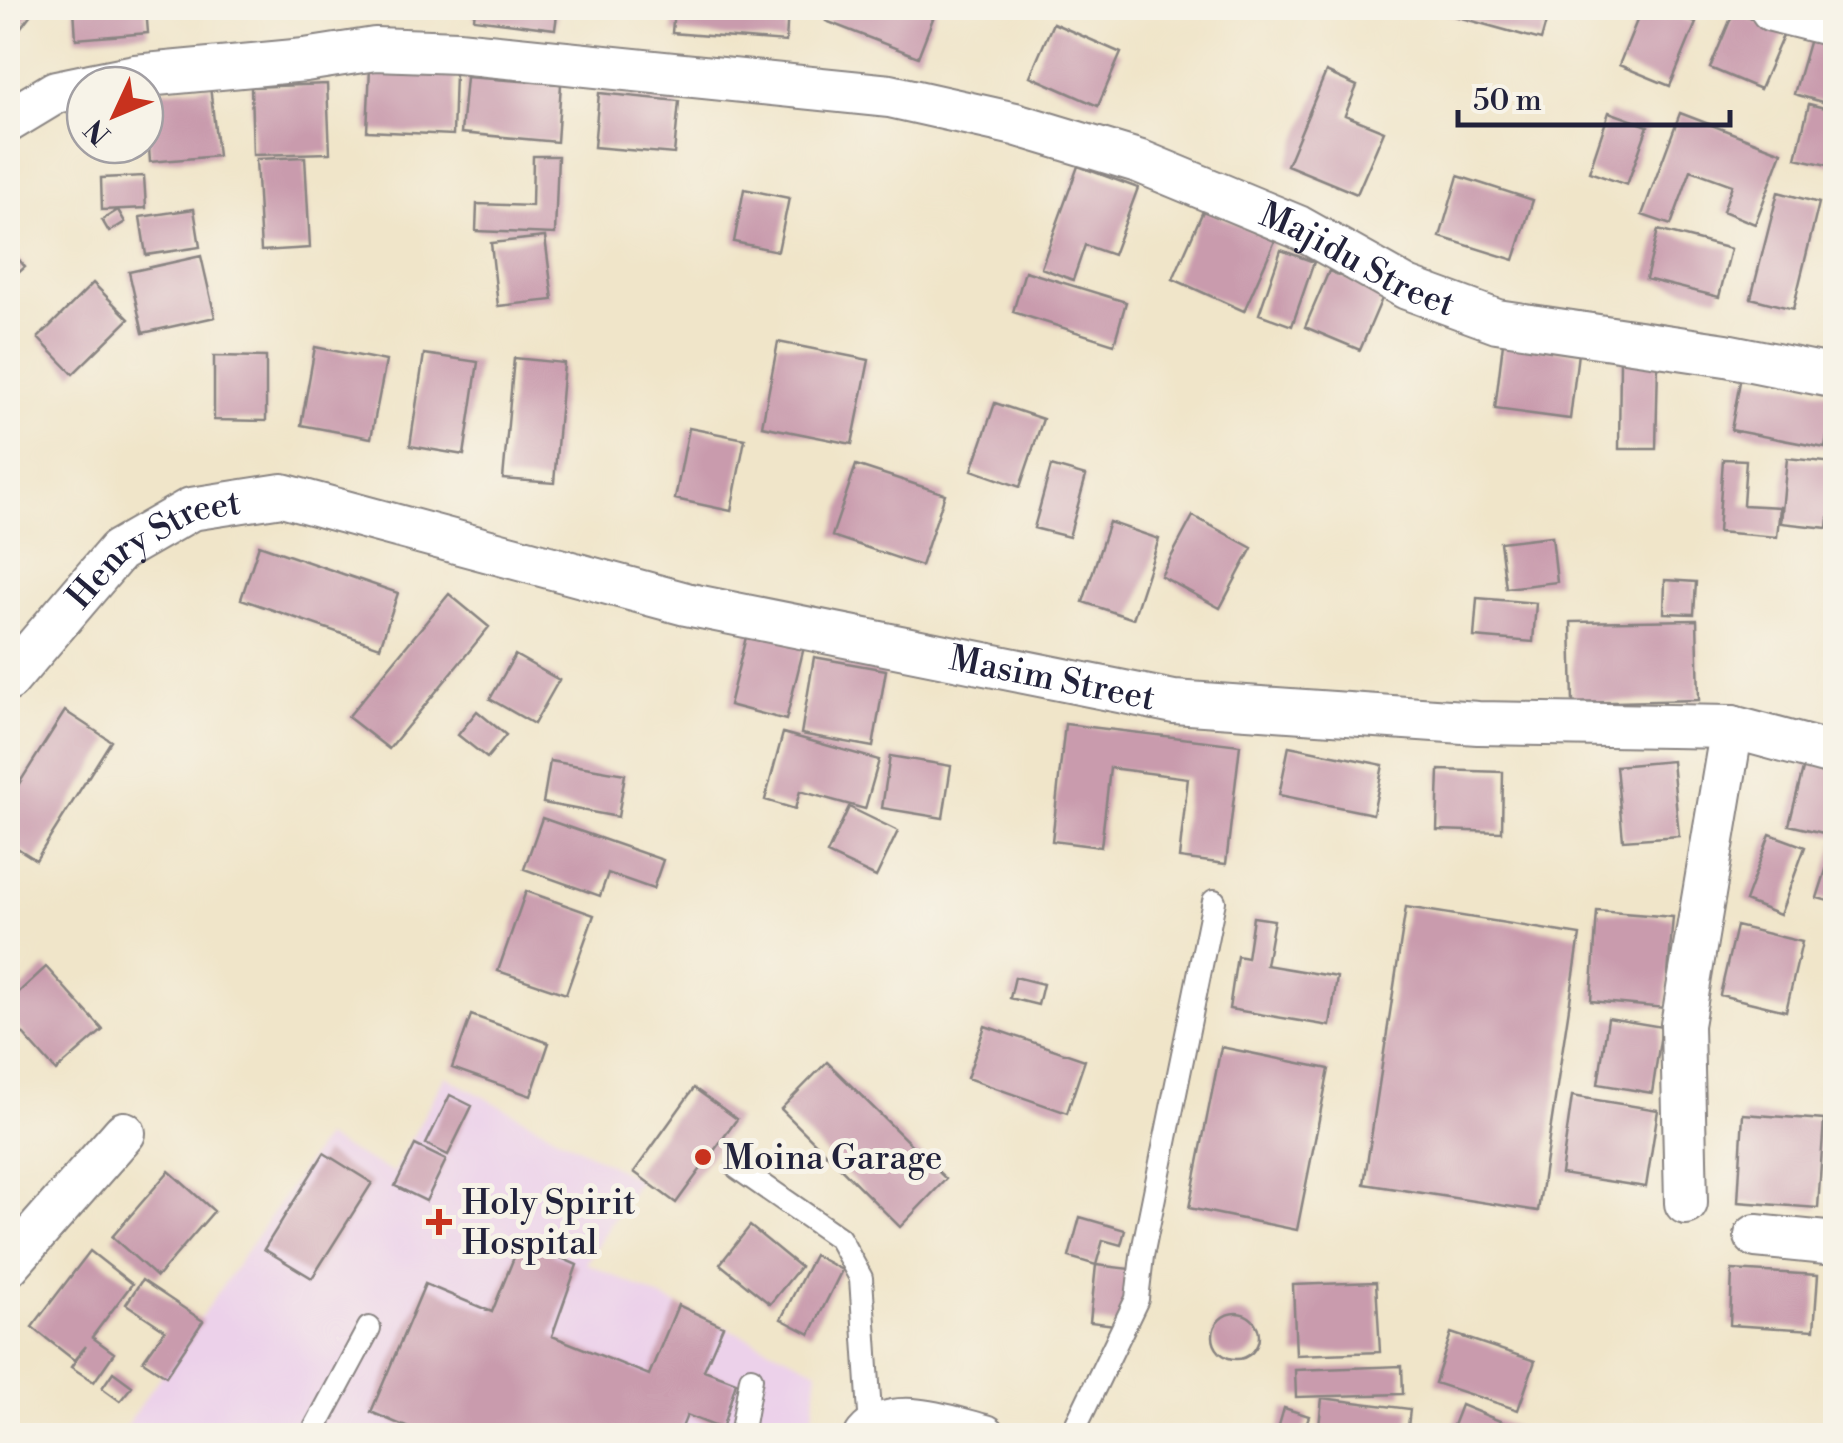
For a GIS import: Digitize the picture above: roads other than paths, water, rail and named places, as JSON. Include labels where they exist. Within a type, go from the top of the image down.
[{"type":"street","points":[[1772,10],[1836,26]]},
{"type":"street","name":"Majidu Street","points":[[165,73],[375,50],[458,52],[890,96],[1015,124],[1141,162],[1298,227],[1407,288],[1497,321],[1726,355],[1836,376]]},
{"type":"street","name":"Majidu Street","points":[[8,121],[65,90]]},
{"type":"street","name":"Henry Street","points":[[8,680],[118,550],[191,509],[282,495]]},
{"type":"street","name":"Masim Street","points":[[282,495],[686,604],[1174,702],[1478,723],[1732,727],[1836,755]]},
{"type":"street","points":[[1686,1203],[1682,1026],[1732,727]]},
{"type":"street","points":[[8,1265],[124,1133]]},
{"type":"street","points":[[1756,1236],[1836,1244]]},
{"type":"street","points":[[869,1432],[905,1418],[985,1436]]},
{"type":"lane","points":[[1071,1436],[1137,1299],[1142,1256],[1214,901]]},
{"type":"lane","points":[[738,1168],[838,1238],[862,1278],[869,1432]]},
{"type":"lane","points":[[311,1436],[369,1328]]},
{"type":"lane","points":[[741,1436],[751,1378]]},
{"type":"place","name":"Moina Garage","points":[[703,1157]]},
{"type":"place","name":"Holy Spirit Hospital","points":[[439,1222]]}]
